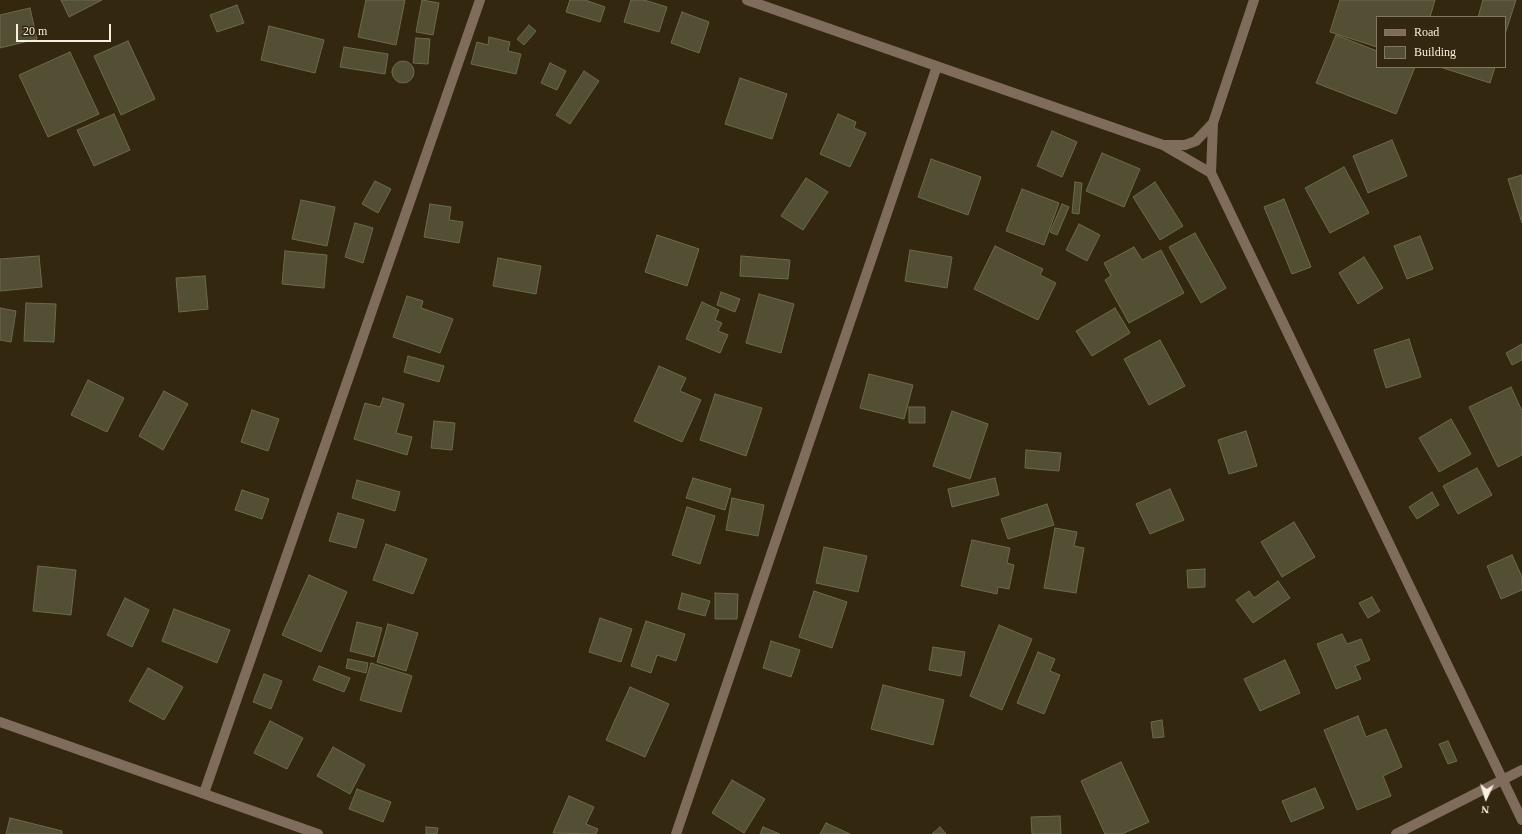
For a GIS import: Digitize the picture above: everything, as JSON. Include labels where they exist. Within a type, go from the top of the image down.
[{"type":"street","points":[[204,793],[480,0]]},
{"type":"street","points":[[747,0],[1163,145],[1211,173]]},
{"type":"street","points":[[1254,0],[1213,122],[1211,173],[1522,820]]},
{"type":"street","points":[[676,834],[937,66]]},
{"type":"street","points":[[1163,145],[1185,145],[1196,141],[1213,122]]},
{"type":"street","points":[[0,722],[318,834]]},
{"type":"street","points":[[1396,834],[1522,770]]},
{"type":"building","points":[[61,0],[102,0],[69,17]]},
{"type":"building","points":[[366,0],[405,0],[396,45],[358,37]]},
{"type":"building","points":[[422,0],[439,3],[433,35],[416,32]]},
{"type":"building","points":[[570,0],[585,0],[605,7],[600,22],[566,12]]},
{"type":"building","points":[[631,0],[644,0],[667,7],[659,32],[624,22]]},
{"type":"building","points":[[1340,0],[1435,0],[1430,16],[1376,16],[1376,47],[1330,32]]},
{"type":"building","points":[[1483,0],[1516,0],[1506,31],[1506,16],[1478,16]]},
{"type":"building","points":[[237,5],[244,23],[217,32],[210,15]]},
{"type":"building","points":[[30,8],[37,39],[0,48],[0,15]]},
{"type":"building","points":[[682,12],[709,22],[699,53],[671,43]]},
{"type":"building","points":[[529,25],[536,31],[524,45],[517,39]]},
{"type":"building","points":[[269,26],[324,40],[315,73],[261,60]]},
{"type":"building","points":[[1336,35],[1376,51],[1376,68],[1415,68],[1396,114],[1316,83]]},
{"type":"building","points":[[489,37],[510,42],[508,51],[521,54],[516,74],[471,64],[477,42],[488,45]]},
{"type":"building","points":[[416,38],[430,39],[428,64],[413,63]]},
{"type":"building","points":[[128,41],[155,99],[121,115],[94,56]]},
{"type":"building","points":[[344,47],[388,54],[385,74],[340,67]]},
{"type":"building","points":[[70,52],[99,114],[48,137],[19,75]]},
{"type":"building","points":[[399,61],[407,61],[414,68],[414,76],[407,83],[399,83],[392,76],[392,68]]},
{"type":"building","points":[[550,63],[566,71],[557,90],[541,83]]},
{"type":"building","points":[[1443,68],[1495,68],[1490,83]]},
{"type":"building","points":[[584,71],[599,81],[570,124],[556,115]]},
{"type":"building","points":[[740,78],[787,94],[772,139],[725,124]]},
{"type":"building","points":[[114,114],[130,150],[94,166],[77,130]]},
{"type":"building","points":[[838,114],[856,122],[854,128],[866,133],[850,167],[820,154]]},
{"type":"building","points":[[1052,131],[1077,142],[1062,177],[1037,166]]},
{"type":"building","points":[[1392,140],[1407,176],[1368,193],[1353,156]]},
{"type":"building","points":[[1102,153],[1140,169],[1124,207],[1086,191]]},
{"type":"building","points":[[931,159],[981,177],[968,215],[918,197]]},
{"type":"building","points":[[1344,167],[1369,213],[1330,233],[1305,188]]},
{"type":"building","points":[[1522,175],[1522,223],[1508,179]]},
{"type":"building","points":[[806,178],[828,192],[803,230],[781,216]]},
{"type":"building","points":[[375,181],[391,189],[378,213],[362,204]]},
{"type":"building","points":[[1075,182],[1082,183],[1079,214],[1072,213]]},
{"type":"building","points":[[1155,182],[1183,226],[1160,240],[1133,197]]},
{"type":"building","points":[[1022,189],[1059,203],[1044,245],[1006,231]]},
{"type":"building","points":[[1284,199],[1311,267],[1292,274],[1264,207]]},
{"type":"building","points":[[301,200],[335,207],[327,246],[292,239]]},
{"type":"building","points":[[430,204],[451,207],[449,220],[463,222],[459,243],[424,237]]},
{"type":"building","points":[[1062,204],[1069,207],[1057,235],[1050,232]]},
{"type":"building","points":[[355,223],[373,228],[363,263],[345,257]]},
{"type":"building","points":[[1079,224],[1100,235],[1087,261],[1066,250]]},
{"type":"building","points":[[1195,233],[1226,288],[1201,303],[1169,247]]},
{"type":"building","points":[[657,235],[699,249],[687,286],[645,272]]},
{"type":"building","points":[[1420,236],[1433,269],[1407,279],[1394,246]]},
{"type":"building","points":[[995,246],[1043,269],[1040,275],[1056,283],[1038,320],[974,289]]},
{"type":"building","points":[[1134,247],[1142,260],[1161,250],[1184,293],[1129,323],[1105,280],[1111,276],[1104,263]]},
{"type":"building","points":[[910,250],[952,257],[947,288],[905,281]]},
{"type":"building","points":[[285,251],[327,255],[324,288],[282,284]]},
{"type":"building","points":[[39,256],[42,287],[0,291],[0,259]]},
{"type":"building","points":[[741,256],[790,260],[788,279],[740,276]]},
{"type":"building","points":[[1364,257],[1383,288],[1358,304],[1339,273]]},
{"type":"building","points":[[498,258],[541,266],[536,294],[493,286]]},
{"type":"building","points":[[205,276],[208,309],[179,312],[176,278]]},
{"type":"building","points":[[721,292],[740,299],[735,312],[717,305]]},
{"type":"building","points":[[759,294],[794,304],[781,353],[746,343]]},
{"type":"building","points":[[407,296],[423,301],[421,308],[453,319],[440,353],[393,337]]},
{"type":"building","points":[[702,302],[719,310],[715,320],[722,323],[718,331],[728,335],[720,353],[686,339]]},
{"type":"building","points":[[26,303],[56,304],[54,342],[24,341]]},
{"type":"building","points":[[0,308],[16,311],[11,342],[0,340]]},
{"type":"building","points":[[1115,308],[1130,333],[1092,356],[1076,331]]},
{"type":"building","points":[[1409,339],[1421,377],[1386,388],[1374,350]]},
{"type":"building","points":[[1160,340],[1185,386],[1149,405],[1124,359]]},
{"type":"building","points":[[1522,344],[1522,360],[1512,365],[1506,353]]},
{"type":"building","points":[[408,356],[444,366],[439,382],[404,372]]},
{"type":"building","points":[[659,366],[686,378],[680,391],[701,400],[682,442],[634,421]]},
{"type":"building","points":[[869,374],[913,385],[904,419],[860,408]]},
{"type":"building","points":[[88,380],[124,398],[107,432],[71,415]]},
{"type":"building","points":[[1511,387],[1522,411],[1522,455],[1498,467],[1469,407]]},
{"type":"building","points":[[164,391],[188,404],[163,450],[139,436]]},
{"type":"building","points":[[715,394],[762,408],[746,456],[700,440]]},
{"type":"building","points":[[383,398],[404,404],[396,433],[412,437],[407,455],[354,439],[365,403],[380,407]]},
{"type":"building","points":[[909,407],[925,407],[925,423],[909,423]]},
{"type":"building","points":[[252,410],[279,419],[268,451],[241,442]]},
{"type":"building","points":[[952,411],[988,424],[970,479],[933,466]]},
{"type":"building","points":[[1451,419],[1471,454],[1439,472],[1419,438]]},
{"type":"building","points":[[434,421],[455,423],[452,450],[431,448]]},
{"type":"building","points":[[1246,431],[1257,466],[1229,474],[1218,440]]},
{"type":"building","points":[[1026,450],[1061,453],[1059,471],[1025,468]]},
{"type":"building","points":[[1477,468],[1492,495],[1458,514],[1443,486]]},
{"type":"building","points":[[693,478],[731,489],[725,510],[686,498]]},
{"type":"building","points":[[995,478],[999,495],[952,507],[948,489]]},
{"type":"building","points":[[357,480],[400,492],[395,511],[352,498]]},
{"type":"building","points":[[1170,489],[1184,520],[1150,534],[1136,504]]},
{"type":"building","points":[[242,490],[269,499],[262,519],[235,510]]},
{"type":"building","points":[[1432,492],[1439,505],[1417,519],[1409,507]]},
{"type":"building","points":[[732,498],[764,505],[758,536],[726,530]]},
{"type":"building","points":[[1047,504],[1054,525],[1008,539],[1001,519]]},
{"type":"building","points":[[687,507],[715,516],[700,564],[672,555]]},
{"type":"building","points":[[338,513],[364,520],[356,548],[329,541]]},
{"type":"building","points":[[1294,522],[1315,557],[1282,577],[1261,542]]},
{"type":"building","points":[[1055,528],[1077,532],[1074,546],[1084,548],[1076,593],[1044,588]]},
{"type":"building","points":[[972,540],[1010,548],[1007,563],[1014,565],[1009,589],[998,587],[997,594],[961,586]]},
{"type":"building","points":[[386,544],[427,559],[413,594],[373,580]]},
{"type":"building","points":[[824,547],[867,556],[858,592],[816,583]]},
{"type":"building","points":[[1512,555],[1522,577],[1522,590],[1501,599],[1487,566]]},
{"type":"building","points":[[38,566],[76,570],[71,615],[33,611]]},
{"type":"building","points":[[1205,569],[1205,587],[1188,588],[1187,570]]},
{"type":"building","points":[[309,575],[347,592],[321,652],[282,635]]},
{"type":"building","points":[[1278,581],[1290,598],[1253,623],[1236,600],[1249,591],[1254,598]]},
{"type":"building","points":[[814,591],[847,602],[832,648],[799,637]]},
{"type":"building","points":[[682,593],[710,601],[705,616],[678,609]]},
{"type":"building","points":[[715,593],[738,594],[737,619],[715,619]]},
{"type":"building","points":[[1372,597],[1380,611],[1368,618],[1359,603]]},
{"type":"building","points":[[125,598],[149,610],[132,647],[107,635]]},
{"type":"building","points":[[174,609],[230,630],[217,663],[162,641]]},
{"type":"building","points":[[600,618],[632,629],[621,662],[589,652]]},
{"type":"building","points":[[646,621],[685,634],[676,661],[657,655],[651,673],[631,666]]},
{"type":"building","points":[[357,622],[382,628],[374,657],[350,651]]},
{"type":"building","points":[[388,624],[418,633],[406,671],[377,662]]},
{"type":"building","points":[[999,625],[1032,639],[1002,710],[970,696]]},
{"type":"building","points":[[1342,634],[1347,644],[1361,639],[1370,660],[1355,666],[1361,679],[1336,689],[1317,644]]},
{"type":"building","points":[[771,641],[800,650],[791,677],[763,668]]},
{"type":"building","points":[[933,647],[965,652],[961,676],[929,670]]},
{"type":"building","points":[[1038,652],[1055,659],[1050,671],[1060,675],[1044,714],[1017,703]]},
{"type":"building","points":[[348,659],[368,663],[366,673],[346,668]]},
{"type":"building","points":[[1285,660],[1300,693],[1260,711],[1244,679]]},
{"type":"building","points":[[371,663],[412,676],[401,712],[360,700]]},
{"type":"building","points":[[319,666],[350,678],[344,692],[313,680]]},
{"type":"building","points":[[148,668],[183,687],[164,720],[129,701]]},
{"type":"building","points":[[264,674],[282,681],[271,709],[253,702]]},
{"type":"building","points":[[883,685],[944,700],[933,745],[871,729]]},
{"type":"building","points":[[630,687],[669,704],[645,757],[606,740]]},
{"type":"building","points":[[1358,716],[1366,737],[1386,729],[1402,767],[1383,776],[1391,796],[1357,810],[1324,730]]},
{"type":"building","points":[[1162,720],[1164,737],[1153,738],[1151,722]]},
{"type":"building","points":[[270,721],[303,738],[287,769],[254,753]]},
{"type":"building","points":[[1448,741],[1457,761],[1448,764],[1439,744]]},
{"type":"building","points":[[333,747],[365,765],[350,794],[317,776]]},
{"type":"building","points":[[1121,762],[1149,822],[1122,834],[1105,834],[1081,781]]},
{"type":"building","points":[[732,780],[765,799],[744,833],[712,813]]},
{"type":"building","points":[[1315,788],[1324,808],[1291,822],[1282,801]]},
{"type":"building","points":[[357,789],[391,802],[383,822],[349,809]]},
{"type":"building","points":[[569,796],[594,807],[586,824],[598,829],[596,834],[553,833]]},
{"type":"building","points":[[1060,816],[1061,834],[1032,834],[1031,817]]},
{"type":"building","points":[[10,818],[62,831],[62,834],[6,834]]},
{"type":"building","points":[[826,823],[850,834],[820,834]]},
{"type":"building","points":[[426,827],[438,828],[437,834],[426,834]]},
{"type":"building","points":[[763,827],[780,834],[760,834]]},
{"type":"building","points":[[940,827],[946,834],[932,834]]}]
